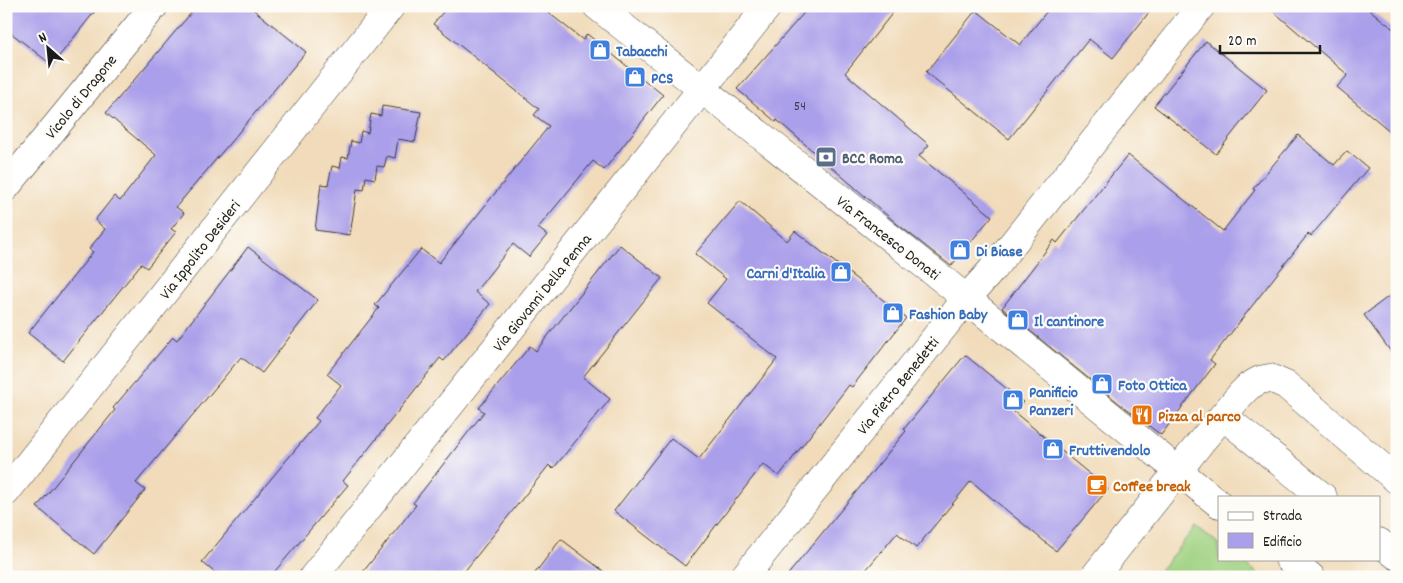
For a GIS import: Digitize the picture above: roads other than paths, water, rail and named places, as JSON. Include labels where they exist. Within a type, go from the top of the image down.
[{"type":"street","name":"Vicolo di Dragone","points":[[6,186],[154,6]]},
{"type":"street","name":"Via Ippolito Desideri","points":[[6,492],[391,6]]},
{"type":"street","name":"Via Francesco Donati","points":[[597,6],[966,299],[1218,503]]},
{"type":"street","name":"Via Giovanni Della Penna","points":[[313,577],[768,6]]},
{"type":"street","name":"Via Pietro Benedetti","points":[[744,577],[966,299],[991,271],[1201,6]]},
{"type":"street","points":[[1094,577],[1223,416],[1249,386],[1260,380],[1270,378],[1293,390],[1397,480]]},
{"type":"street","points":[[1223,416],[1322,496]]},
{"type":"street","points":[[1380,543],[1397,556]]},
{"type":"street","points":[[1290,560],[1312,577]]},
{"type":"place","name":"Tabacchi","points":[[600,50]]},
{"type":"place","name":"PCS","points":[[635,77]]},
{"type":"place","name":"BCC Roma","points":[[826,157]]},
{"type":"place","name":"Di Biase","points":[[960,250]]},
{"type":"place","name":"Carni d'Italia","points":[[841,272]]},
{"type":"place","name":"Fashion Baby","points":[[893,313]]},
{"type":"place","name":"Il cantinore","points":[[1018,320]]},
{"type":"place","name":"Foto Ottica","points":[[1102,384]]},
{"type":"place","name":"Panificio Panzeri","points":[[1013,400]]},
{"type":"place","name":"Pizza al parco","points":[[1142,415]]},
{"type":"place","name":"Fruttivendolo","points":[[1053,449]]},
{"type":"place","name":"Coffee break","points":[[1097,485]]}]
